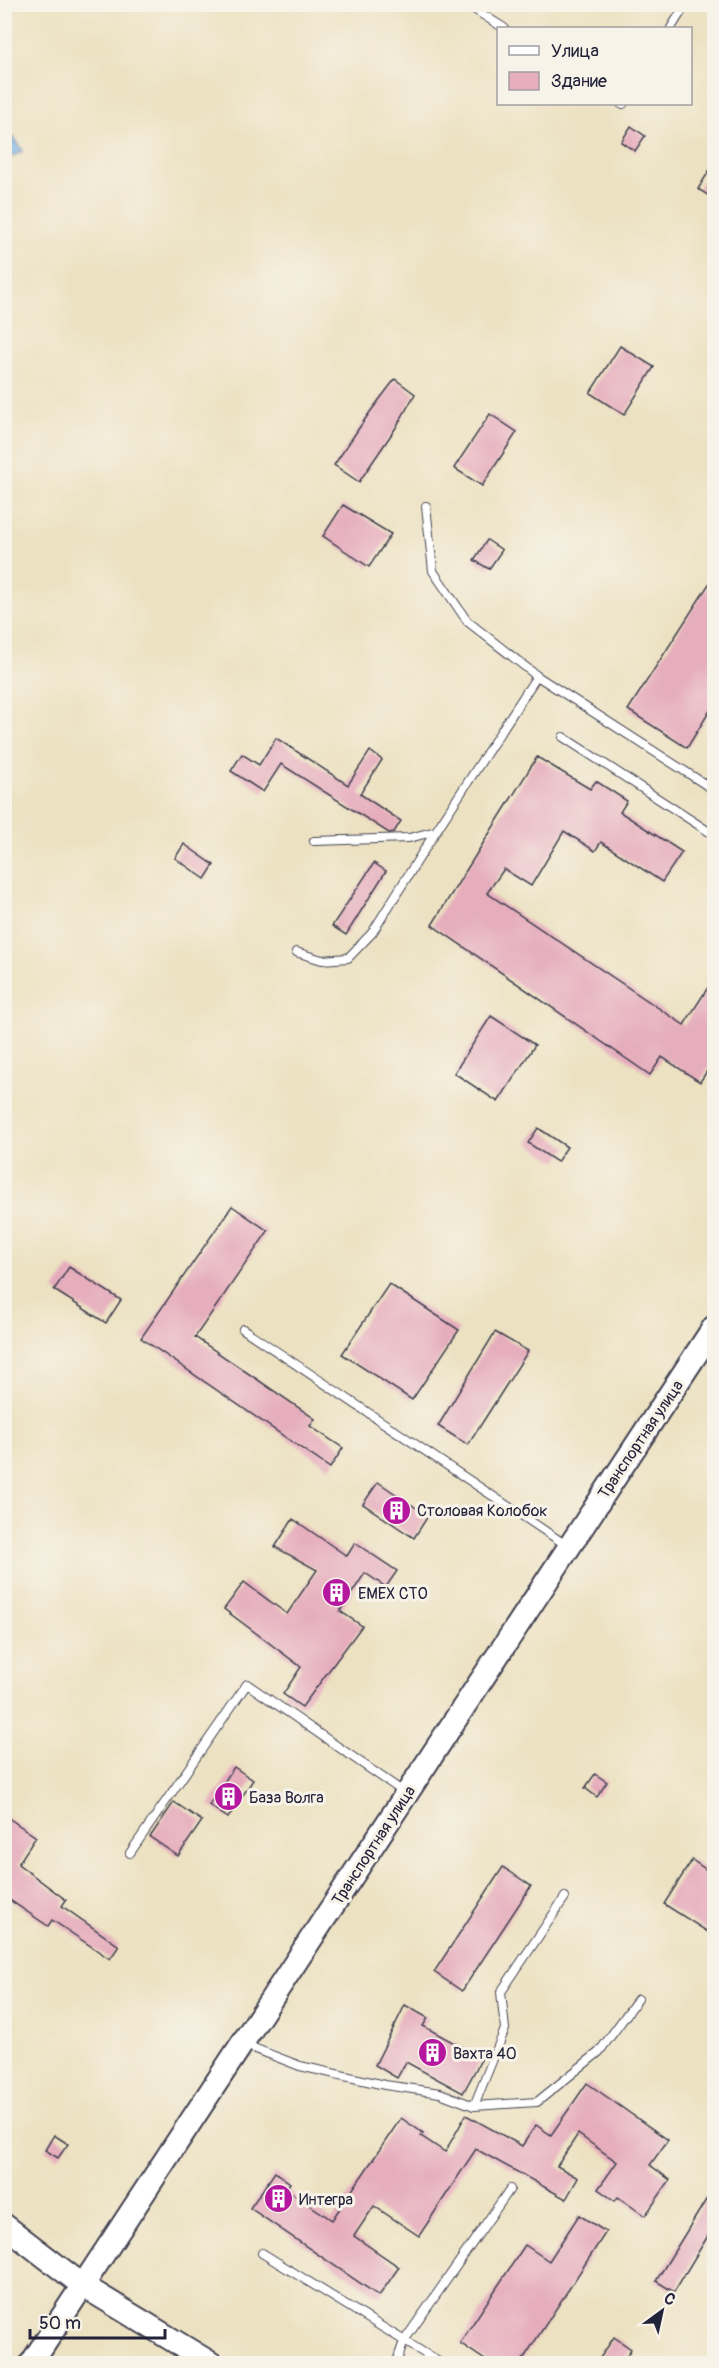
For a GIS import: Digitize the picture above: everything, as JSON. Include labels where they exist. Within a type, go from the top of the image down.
[{"type":"street","name":"Транспортная улица","points":[[31,2364],[714,1327]]},
{"type":"street","points":[[4,2225],[82,2285],[212,2364]]},
{"type":"lane","points":[[466,4],[502,27]]},
{"type":"lane","points":[[672,27],[686,4]]},
{"type":"lane","points":[[426,506],[433,571],[467,621],[537,676],[714,790]]},
{"type":"lane","points":[[296,952],[322,960],[348,958],[372,933],[537,676]]},
{"type":"lane","points":[[563,737],[714,835]]},
{"type":"lane","points":[[314,842],[409,838],[436,831]]},
{"type":"lane","points":[[243,1329],[568,1546]]},
{"type":"lane","points":[[130,1854],[247,1684],[406,1794]]},
{"type":"lane","points":[[474,2106],[505,2029],[501,1992],[565,1897]]},
{"type":"lane","points":[[242,2043],[300,2066],[385,2085],[440,2093],[474,2106],[537,2102],[599,2052],[638,1999]]},
{"type":"lane","points":[[396,2364],[404,2341],[510,2190]]},
{"type":"lane","points":[[262,2253],[442,2364]]},
{"type":"water","points":[[5,136],[14,138],[23,151],[5,160]]},
{"type":"building","points":[[631,126],[645,136],[635,151],[621,142]]},
{"type":"building","points":[[714,163],[714,199],[698,189]]},
{"type":"building","points":[[620,346],[654,367],[624,415],[590,393]]},
{"type":"building","points":[[395,379],[415,394],[395,429],[359,482],[334,465]]},
{"type":"building","points":[[490,414],[517,432],[482,486],[454,468]]},
{"type":"building","points":[[343,505],[391,534],[369,567],[323,536]]},
{"type":"building","points":[[487,540],[502,550],[489,569],[474,560]]},
{"type":"building","points":[[714,576],[714,704],[687,748],[628,710]]},
{"type":"building","points":[[276,738],[348,785],[370,751],[382,760],[360,794],[401,821],[394,832],[389,833],[281,764],[263,792],[231,771],[242,754],[259,765]]},
{"type":"building","points":[[537,757],[590,789],[596,781],[627,801],[620,812],[682,852],[662,882],[601,842],[595,851],[564,831],[531,886],[504,869],[487,893],[684,1025],[714,978],[714,1060],[700,1082],[662,1057],[650,1075],[432,925]]},
{"type":"building","points":[[184,844],[214,865],[205,879],[175,858]]},
{"type":"building","points":[[374,863],[386,871],[346,935],[332,926]]},
{"type":"building","points":[[491,1016],[535,1045],[498,1102],[454,1073]]},
{"type":"building","points":[[538,1128],[567,1147],[557,1162],[528,1143]]},
{"type":"building","points":[[232,1206],[268,1231],[195,1337],[315,1419],[310,1426],[343,1448],[330,1468],[141,1338]]},
{"type":"building","points":[[69,1267],[121,1300],[106,1323],[54,1290]]},
{"type":"building","points":[[389,1284],[459,1330],[412,1400],[342,1354]]},
{"type":"building","points":[[495,1332],[528,1351],[468,1445],[438,1426]]},
{"type":"building","name":"Столовая Колобок","points":[[378,1482],[428,1516],[414,1538],[363,1504]]},
{"type":"building","points":[[293,1519],[347,1556],[355,1543],[397,1571],[386,1587],[365,1573],[340,1611],[362,1626],[302,1707],[283,1694],[301,1667],[224,1609],[244,1582],[287,1614],[317,1570],[275,1547]]},
{"type":"building","name":"База Волга","points":[[234,1767],[253,1780],[228,1818],[209,1805]]},
{"type":"building","points":[[595,1774],[607,1782],[597,1797],[585,1788]]},
{"type":"building","points":[[174,1802],[202,1821],[178,1856],[150,1837]]},
{"type":"building","points":[[4,1815],[36,1837],[18,1864],[66,1900],[62,1906],[119,1946],[110,1959],[52,1920],[48,1926],[4,1896]]},
{"type":"building","points":[[692,1860],[714,1875],[714,1936],[664,1904]]},
{"type":"building","points":[[503,1867],[531,1886],[462,1991],[434,1972]]},
{"type":"building","name":"Вахта 40","points":[[405,2005],[428,2018],[423,2026],[482,2058],[463,2093],[406,2062],[397,2078],[375,2065]]},
{"type":"building","points":[[587,2083],[668,2140],[650,2165],[670,2180],[645,2216],[618,2197],[615,2201],[598,2189],[617,2162],[578,2134],[557,2166],[578,2178],[566,2199],[476,2149],[419,2236],[374,2206],[354,2236],[399,2267],[379,2296],[250,2208],[275,2172],[290,2183],[286,2189],[332,2220],[401,2118],[423,2133],[421,2136],[445,2152],[466,2115],[522,2146],[536,2125],[551,2135]]},
{"type":"building","points":[[54,2135],[68,2144],[58,2158],[45,2150]]},
{"type":"building","points":[[714,2187],[714,2226],[674,2292],[656,2281]]},
{"type":"building","points":[[579,2215],[606,2232],[520,2364],[491,2364],[460,2343],[525,2245],[549,2261]]},
{"type":"building","points":[[614,2337],[631,2349],[622,2364],[609,2364],[600,2358]]},
{"type":"place","name":"Столовая Колобок","points":[[396,1510]]},
{"type":"place","name":"EMEX СТО","points":[[337,1593]]},
{"type":"place","name":"База Волга","points":[[228,1797]]},
{"type":"place","name":"Вахта 40","points":[[432,2053]]},
{"type":"place","name":"Интегра","points":[[278,2199]]}]
